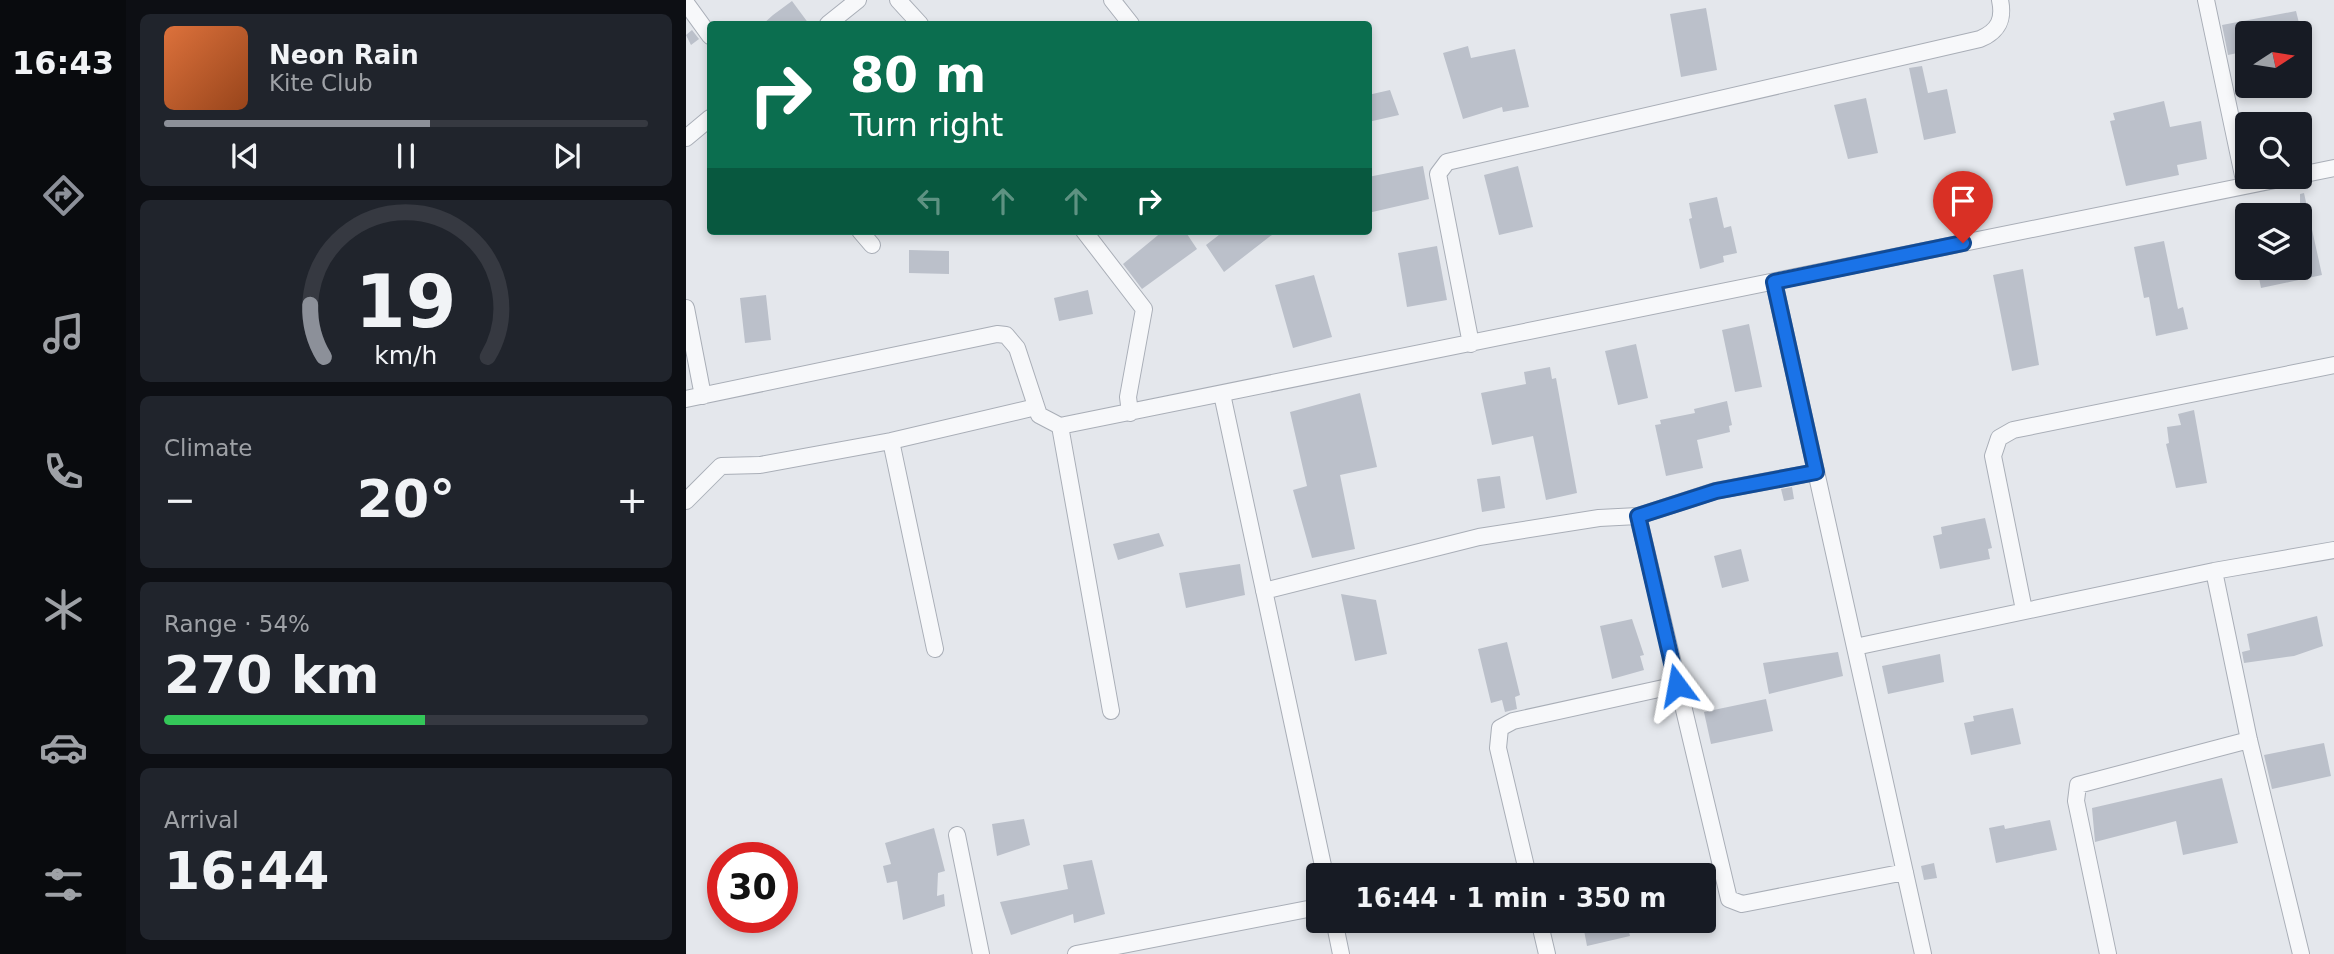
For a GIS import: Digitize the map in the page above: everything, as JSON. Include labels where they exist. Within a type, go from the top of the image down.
[{"type":"street","points":[[832,21],[858,0]]},
{"type":"street","points":[[898,0],[916,21]]},
{"type":"street","points":[[1112,0],[1129,21]]},
{"type":"street","points":[[1471,344],[1438,174],[1447,162],[1980,39],[1995,30],[2000,23],[2000,0]]},
{"type":"street","points":[[2209,0],[2235,134]]},
{"type":"street","points":[[686,3],[707,32]]},
{"type":"street","points":[[686,138],[707,120]]},
{"type":"street","points":[[2312,173],[2334,168]]},
{"type":"street","points":[[686,400],[997,334],[1006,335],[1017,348],[1036,407],[1043,419],[1059,426],[2235,187]]},
{"type":"street","points":[[863,235],[872,246]]},
{"type":"street","points":[[1087,235],[1144,309],[1128,397],[1130,413]]},
{"type":"street","points":[[1774,282],[1923,954]]},
{"type":"street","points":[[686,308],[703,396]]},
{"type":"street","points":[[2024,610],[1993,456],[1999,438],[2013,430],[2334,365]]},
{"type":"street","points":[[1223,394],[1322,863]]},
{"type":"street","points":[[686,501],[721,466],[752,467],[891,441],[1036,407]]},
{"type":"street","points":[[1059,426],[1111,711]]},
{"type":"street","points":[[891,441],[935,649]]},
{"type":"street","points":[[1264,591],[1479,537],[1599,518],[1638,516],[1716,491],[1816,472]]},
{"type":"street","points":[[1638,516],[1730,898],[1742,904],[1905,872]]},
{"type":"street","points":[[1855,647],[2214,571],[2334,550]]},
{"type":"street","points":[[2214,571],[2249,740],[2301,954]]},
{"type":"street","points":[[1525,863],[1498,748],[1500,728],[1513,721],[1677,685]]},
{"type":"street","points":[[2108,954],[2076,801],[2078,785],[2085,780],[2249,740]]},
{"type":"street","points":[[957,835],[981,954]]},
{"type":"street","points":[[1076,954],[1153,946],[1306,910]]},
{"type":"street","points":[[1337,933],[1341,954]]},
{"type":"street","points":[[1542,933],[1547,954]]},
{"type":"building","points":[[792,1],[807,21],[766,21]]},
{"type":"building","points":[[1706,8],[1717,70],[1681,77],[1670,14]]},
{"type":"building","points":[[2296,11],[2298,21],[2243,21]]},
{"type":"building","points":[[2235,23],[2235,54],[2228,55],[2222,25]]},
{"type":"building","points":[[692,30],[699,39],[691,45],[686,35]]},
{"type":"building","points":[[1468,46],[1471,58],[1515,49],[1529,107],[1503,112],[1502,107],[1463,119],[1443,53]]},
{"type":"building","points":[[1922,66],[1928,93],[1947,89],[1956,133],[1924,140],[1909,68]]},
{"type":"building","points":[[1390,90],[1399,115],[1372,121],[1372,94]]},
{"type":"building","points":[[1866,98],[1878,153],[1848,159],[1834,105]]},
{"type":"building","points":[[2164,101],[2170,127],[2201,121],[2207,159],[2177,165],[2179,175],[2126,186],[2110,121],[2115,120],[2113,113]]},
{"type":"building","points":[[1423,166],[1429,199],[1372,212],[1372,176]]},
{"type":"building","points":[[1518,166],[1533,227],[1499,235],[1484,175]]},
{"type":"building","points":[[2304,193],[2306,203],[2300,203],[2300,194]]},
{"type":"building","points":[[1717,197],[1724,228],[1731,226],[1737,253],[1723,256],[1724,262],[1700,269],[1689,219],[1692,218],[1689,203]]},
{"type":"building","points":[[2312,229],[2322,275],[2312,277]]},
{"type":"building","points":[[1158,235],[1188,235],[1197,249],[1142,289],[1123,264]]},
{"type":"building","points":[[1219,235],[1272,235],[1224,272],[1206,245]]},
{"type":"building","points":[[2164,241],[2178,309],[2183,307],[2188,329],[2156,336],[2149,297],[2144,298],[2134,247]]},
{"type":"building","points":[[1437,246],[1447,300],[1407,307],[1398,253]]},
{"type":"building","points":[[909,250],[949,251],[949,274],[909,273]]},
{"type":"building","points":[[2023,269],[2039,365],[2012,371],[1993,275]]},
{"type":"building","points":[[1314,275],[1332,337],[1293,348],[1275,285]]},
{"type":"building","points":[[2259,280],[2299,280],[2261,288]]},
{"type":"building","points":[[1088,290],[1093,314],[1059,321],[1054,298]]},
{"type":"building","points":[[766,295],[771,340],[745,343],[740,298]]},
{"type":"building","points":[[1749,324],[1762,387],[1735,392],[1722,330]]},
{"type":"building","points":[[1636,344],[1648,398],[1618,405],[1605,351]]},
{"type":"building","points":[[1550,367],[1552,379],[1556,378],[1577,493],[1546,500],[1533,436],[1492,445],[1481,393],[1526,384],[1524,372]]},
{"type":"building","points":[[1360,393],[1377,467],[1340,475],[1355,549],[1312,558],[1293,490],[1307,486],[1290,412]]},
{"type":"building","points":[[1727,401],[1732,425],[1729,426],[1730,432],[1697,440],[1703,468],[1666,476],[1655,425],[1661,424],[1660,420],[1695,413],[1694,409]]},
{"type":"building","points":[[2194,410],[2207,483],[2176,488],[2166,444],[2169,443],[2167,427],[2181,425],[2178,414]]},
{"type":"building","points":[[1500,476],[1505,508],[1482,512],[1477,479]]},
{"type":"building","points":[[1792,487],[1794,499],[1784,501],[1781,489]]},
{"type":"building","points":[[1985,518],[1992,548],[1988,549],[1990,559],[1940,569],[1933,536],[1942,534],[1941,527]]},
{"type":"building","points":[[1159,533],[1164,546],[1118,560],[1113,544]]},
{"type":"building","points":[[1741,549],[1749,581],[1722,588],[1714,556]]},
{"type":"building","points":[[1240,564],[1245,595],[1186,608],[1179,573]]},
{"type":"building","points":[[1341,594],[1376,600],[1387,654],[1355,661]]},
{"type":"building","points":[[2317,616],[2323,646],[2294,656],[2244,663],[2242,652],[2250,650],[2247,634]]},
{"type":"building","points":[[1632,619],[1644,655],[1640,656],[1644,670],[1612,679],[1600,626]]},
{"type":"building","points":[[1507,642],[1520,695],[1515,697],[1517,709],[1505,712],[1502,700],[1491,703],[1478,649]]},
{"type":"building","points":[[1838,652],[1843,676],[1769,694],[1763,663]]},
{"type":"building","points":[[1940,654],[1944,682],[1888,694],[1882,666]]},
{"type":"building","points":[[1766,699],[1773,731],[1711,744],[1704,712]]},
{"type":"building","points":[[2013,708],[2021,744],[1971,755],[1964,723],[1974,721],[1973,716]]},
{"type":"building","points":[[2324,743],[2331,776],[2272,789],[2264,755]]},
{"type":"building","points":[[2222,778],[2238,843],[2183,855],[2176,821],[2095,842],[2092,808]]},
{"type":"building","points":[[1024,819],[1030,845],[997,856],[992,824]]},
{"type":"building","points":[[2050,820],[2057,850],[1996,863],[1989,828],[2004,825],[2005,829]]},
{"type":"building","points":[[934,828],[945,871],[938,873],[937,896],[944,894],[945,906],[903,920],[897,881],[887,883],[883,866],[891,864],[885,843]]},
{"type":"building","points":[[1092,860],[1105,914],[1074,923],[1073,914],[1011,935],[1000,902],[1068,889],[1063,865]]},
{"type":"building","points":[[1934,863],[1937,878],[1924,880],[1921,866]]},
{"type":"building","points":[[1584,933],[1629,933],[1630,936],[1587,946]]},
{"type":"route","points":[[1677,685],[1638,516],[1716,491],[1816,472],[1774,282],[1963,243]]}]
